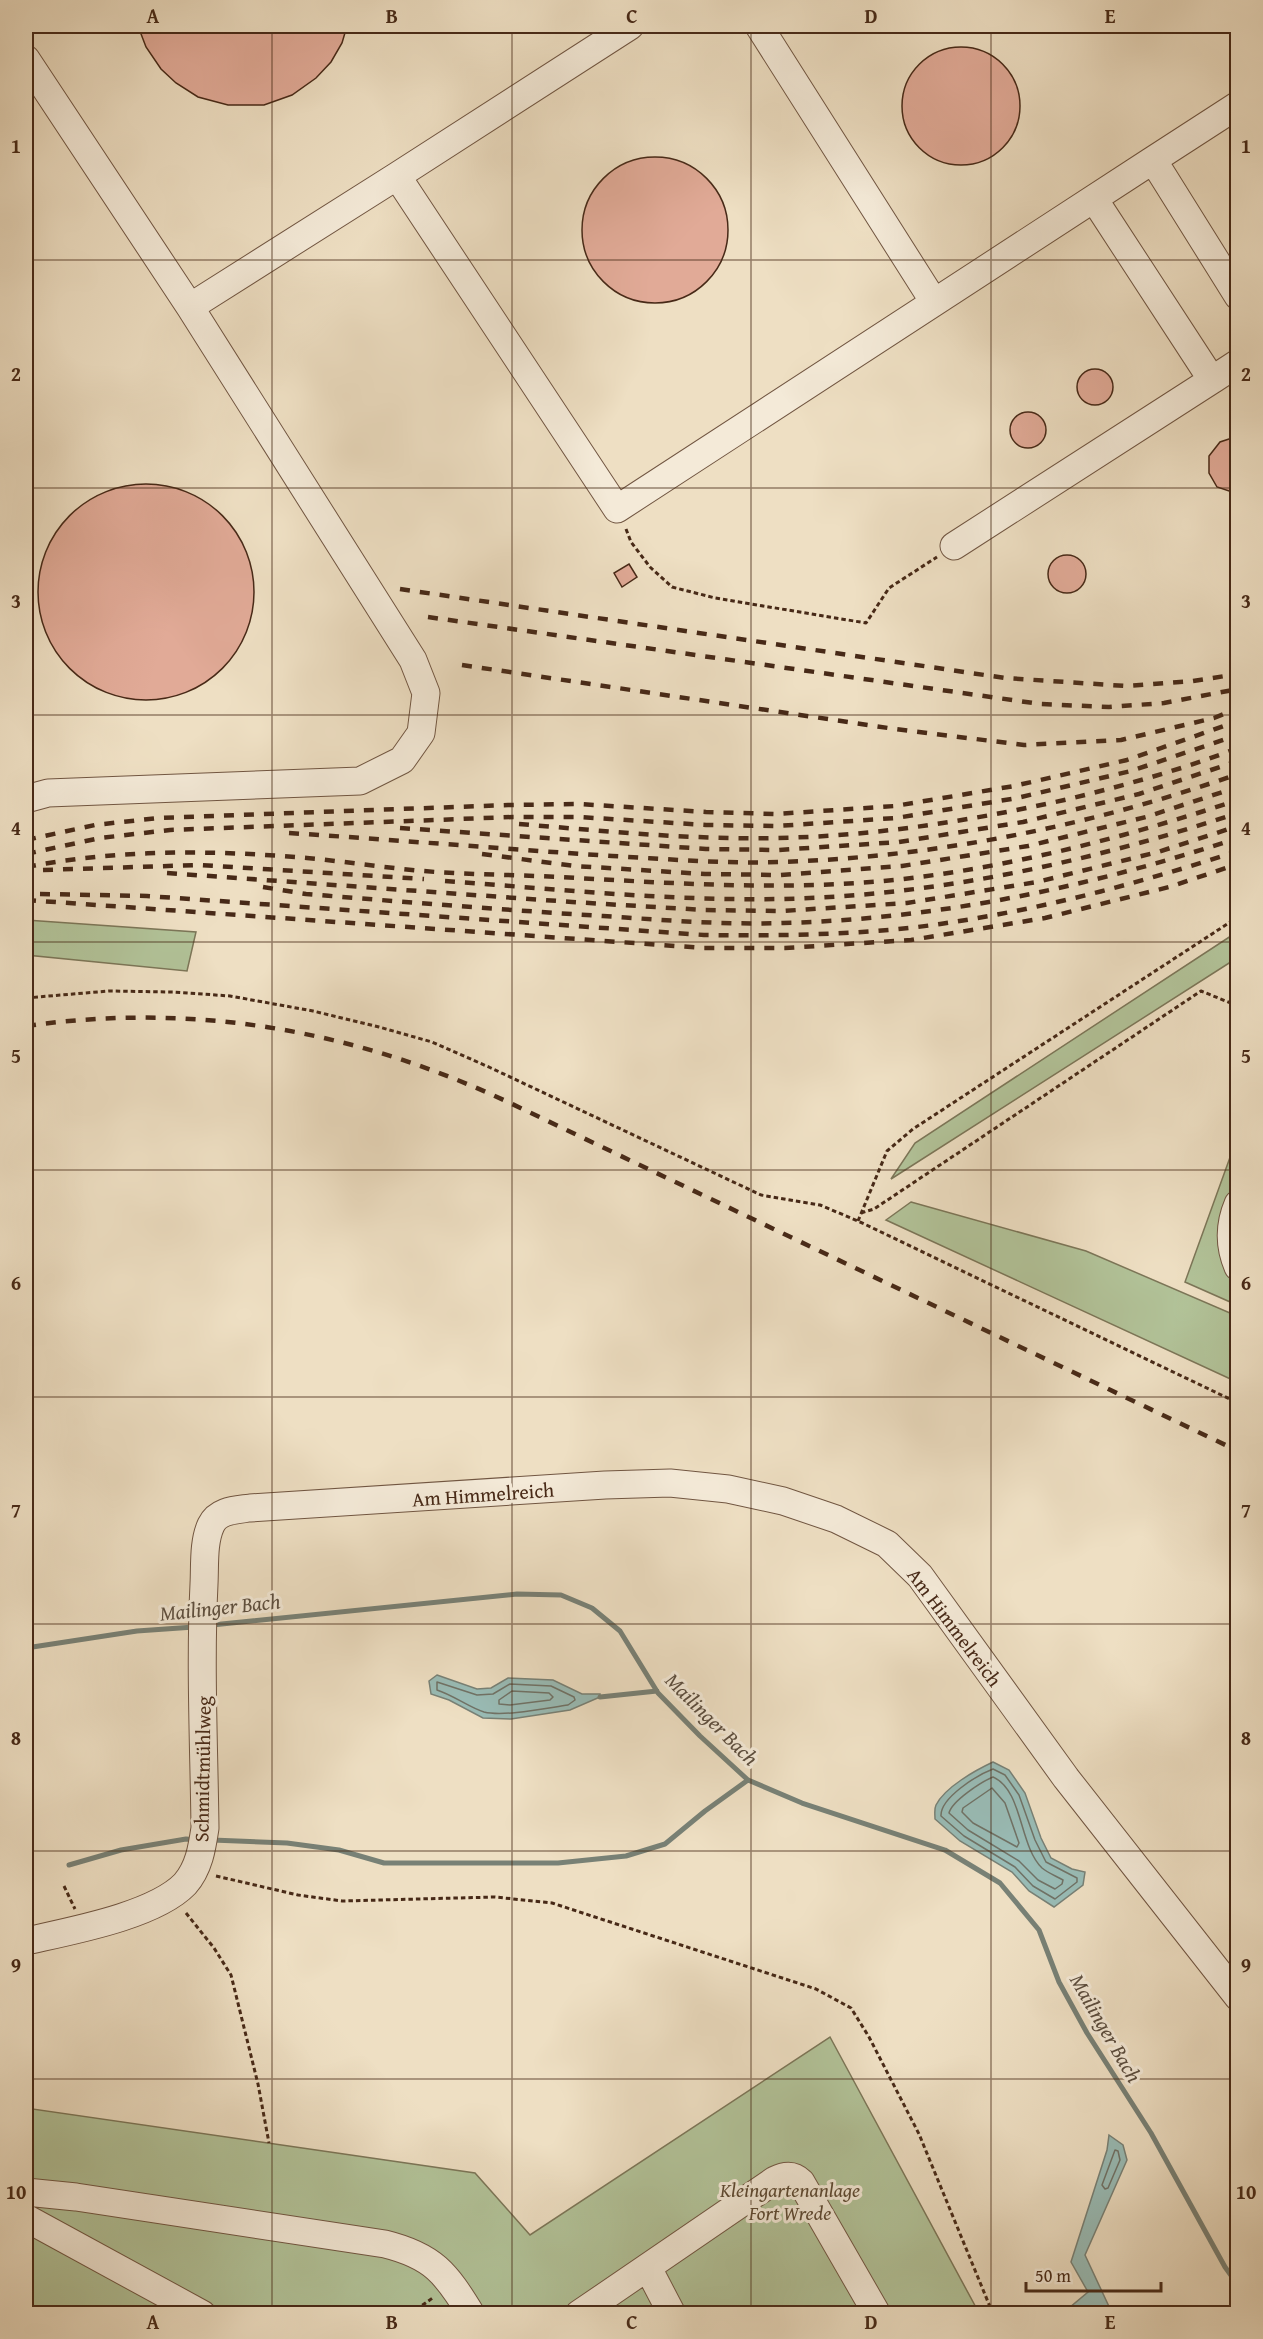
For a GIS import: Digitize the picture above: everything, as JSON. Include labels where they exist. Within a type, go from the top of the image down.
[{"type":"street","points":[[190,307],[630,26]]},
{"type":"street","points":[[759,26],[934,302]]},
{"type":"street","points":[[26,59],[190,307],[413,660],[426,693],[421,733],[402,760],[360,781],[48,793],[26,799]]},
{"type":"street","points":[[397,176],[616,509],[1238,105]]},
{"type":"street","points":[[1153,160],[1238,296]]},
{"type":"street","points":[[1094,199],[1212,380]]},
{"type":"street","points":[[954,546],[1238,363]]},
{"type":"street","points":[[1238,1204],[1232,1219],[1230,1243],[1238,1267]]},
{"type":"street","name":"Am Himmelreich","points":[[217,1516],[230,1510],[250,1508],[605,1485],[670,1483],[728,1489],[783,1501],[836,1519],[887,1544],[920,1576],[1066,1778],[1238,1997]]},
{"type":"street","name":"Schmidtmühlweg","points":[[26,1941],[138,1912],[158,1904],[186,1883],[200,1850],[203,1627],[207,1535],[217,1516]]},
{"type":"street","points":[[579,2313],[775,2180],[789,2176],[796,2177],[801,2182],[877,2313]]},
{"type":"street","points":[[26,2192],[67,2196],[385,2244],[424,2257],[453,2284],[471,2313]]},
{"type":"street","points":[[26,2218],[202,2313]]},
{"type":"street","points":[[648,2268],[672,2313]]},
{"type":"path","points":[[616,509],[632,542],[650,567],[672,587],[715,598],[866,623],[889,588],[954,546]]},
{"type":"path","points":[[858,1221],[887,1151],[913,1130],[1238,917]]},
{"type":"path","points":[[26,999],[109,991],[230,996],[313,1011],[432,1042],[761,1195],[820,1205],[858,1221],[1238,1404]]},
{"type":"path","points":[[861,1213],[874,1209],[1201,991],[1238,1006]]},
{"type":"path","points":[[200,1850],[298,1895],[342,1901],[495,1897],[552,1903],[816,1989],[835,1998],[850,2008],[869,2037],[919,2134],[993,2313]]},
{"type":"path","points":[[171,1895],[214,1948],[231,1975],[258,2084],[269,2143]]},
{"type":"path","points":[[411,2313],[453,2284]]},
{"type":"green space","points":[[26,920],[196,932],[187,971],[26,955]]},
{"type":"green space","points":[[1237,932],[1237,958],[891,1179],[915,1143]]},
{"type":"green space","points":[[1237,1138],[1237,1188],[1226,1214],[1237,1276],[1237,1305],[1185,1282]]},
{"type":"green space","points":[[911,1202],[1086,1251],[1237,1316],[1237,1382],[886,1220]]},
{"type":"green space","name":"Kleingartenanlage Fort Wrede","points":[[830,2037],[979,2313],[26,2314],[26,2108],[475,2173],[530,2235]]},
{"type":"water","points":[[437,1675],[477,1689],[491,1688],[508,1678],[553,1680],[582,1694],[600,1694],[600,1697],[570,1710],[511,1719],[483,1718],[449,1700],[431,1694],[429,1681]]},
{"type":"water","points":[[993,1762],[1009,1770],[1025,1793],[1041,1838],[1051,1858],[1072,1869],[1085,1872],[1083,1885],[1054,1907],[1029,1891],[1012,1872],[960,1841],[935,1819],[936,1805],[946,1792],[970,1774]]},
{"type":"water","points":[[1109,2135],[1123,2145],[1127,2160],[1085,2255],[1112,2313],[1063,2313],[1088,2292],[1071,2262],[1107,2150]]},
{"type":"building","points":[[138,26],[347,26],[342,43],[331,62],[316,78],[292,95],[264,105],[228,105],[198,97],[176,83],[161,69],[146,47]]},
{"type":"building","points":[[961,47],[994,57],[1010,73],[1020,106],[1010,139],[994,155],[961,165],[928,155],[912,139],[902,106],[912,73],[928,57]]},
{"type":"building","points":[[655,157],[669,158],[683,163],[696,169],[707,178],[716,189],[722,202],[727,216],[727,244],[722,258],[716,271],[707,282],[696,291],[683,297],[669,302],[655,303],[641,302],[627,297],[614,291],[603,282],[594,271],[588,258],[583,244],[582,230],[583,216],[588,202],[594,189],[603,178],[614,169],[627,163],[641,158]]},
{"type":"building","points":[[1095,369],[1107,375],[1113,387],[1107,399],[1095,405],[1083,399],[1077,387],[1083,375]]},
{"type":"building","points":[[1028,412],[1041,417],[1046,430],[1041,443],[1028,448],[1015,443],[1010,430],[1015,417]]},
{"type":"building","points":[[1238,436],[1238,494],[1217,487],[1209,473],[1209,456],[1220,442]]},
{"type":"building","points":[[146,484],[177,489],[197,497],[222,516],[241,541],[249,561],[254,592],[249,623],[241,643],[222,668],[197,687],[177,695],[146,700],[115,695],[95,687],[70,668],[51,643],[43,623],[38,592],[43,561],[51,541],[70,516],[95,497],[115,489]]},
{"type":"building","points":[[1067,555],[1081,560],[1086,574],[1081,588],[1067,593],[1053,588],[1048,574],[1053,560]]},
{"type":"building","points":[[629,564],[637,577],[622,587],[614,573]]},
{"type":"waterway","name":"Mailinger Bach","points":[[212,1625],[517,1594],[561,1595],[592,1608],[620,1631],[658,1693],[748,1780],[802,1803],[945,1850],[1000,1883],[1039,1930],[1059,1982],[1087,2033],[1151,2133],[1225,2267],[1238,2285]]},
{"type":"waterway","name":"Mailinger Bach","points":[[26,1648],[137,1631],[194,1627]]},
{"type":"waterway","points":[[600,1697],[657,1691]]},
{"type":"waterway","points":[[212,1840],[287,1843],[339,1850],[384,1863],[558,1863],[626,1856],[665,1844],[748,1780]]},
{"type":"waterway","points":[[69,1865],[121,1850],[186,1839],[197,1840]]},
{"type":"railway","points":[[400,589],[1005,678],[1126,686],[1193,681],[1238,674]]},
{"type":"railway","points":[[428,617],[1040,704],[1109,707],[1164,703],[1238,689]]},
{"type":"railway","points":[[462,665],[895,729],[1024,745],[1121,740],[1214,718],[1238,708]]},
{"type":"railway","points":[[26,840],[95,825],[158,818],[508,805],[579,804],[776,814],[895,806],[1014,786],[1127,760],[1238,721]]},
{"type":"railway","points":[[26,854],[100,838],[170,830],[513,817],[578,817],[706,825],[777,826],[896,818],[1017,798],[1131,771],[1238,735]]},
{"type":"railway","points":[[519,824],[713,838],[814,837],[852,834],[963,820],[1073,798],[1156,776],[1238,748]]},
{"type":"railway","points":[[400,828],[706,849],[778,850],[899,842],[1023,822],[1139,794],[1238,761]]},
{"type":"railway","points":[[289,833],[696,861],[780,862],[839,859],[955,846],[1012,836],[1126,809],[1238,774]]},
{"type":"railway","points":[[482,854],[575,866],[705,874],[780,875],[902,866],[1028,846],[1146,817],[1238,787]]},
{"type":"railway","points":[[26,867],[131,854],[201,853],[307,858],[436,872],[740,885],[862,883],[946,873],[1030,858],[1156,826],[1238,800]]},
{"type":"railway","points":[[445,881],[696,898],[780,899],[839,896],[897,891],[1012,873],[1126,847],[1238,813]]},
{"type":"railway","points":[[167,873],[572,902],[705,910],[782,911],[907,903],[1037,882],[1158,852],[1238,826]]},
{"type":"railway","points":[[263,887],[306,894],[492,909],[716,923],[783,923],[899,915],[1014,897],[1126,871],[1238,838]]},
{"type":"railway","points":[[40,894],[147,896],[704,935],[806,935],[909,928],[993,915],[1075,898],[1238,851]]},
{"type":"railway","points":[[26,900],[704,948],[785,948],[911,940],[1045,918],[1169,887],[1238,864]]},
{"type":"railway","points":[[43,870],[199,865],[424,879]]},
{"type":"railway","points":[[26,1026],[89,1019],[151,1018],[212,1021],[273,1028],[332,1040],[391,1056],[450,1077],[508,1102],[1238,1451]]}]
